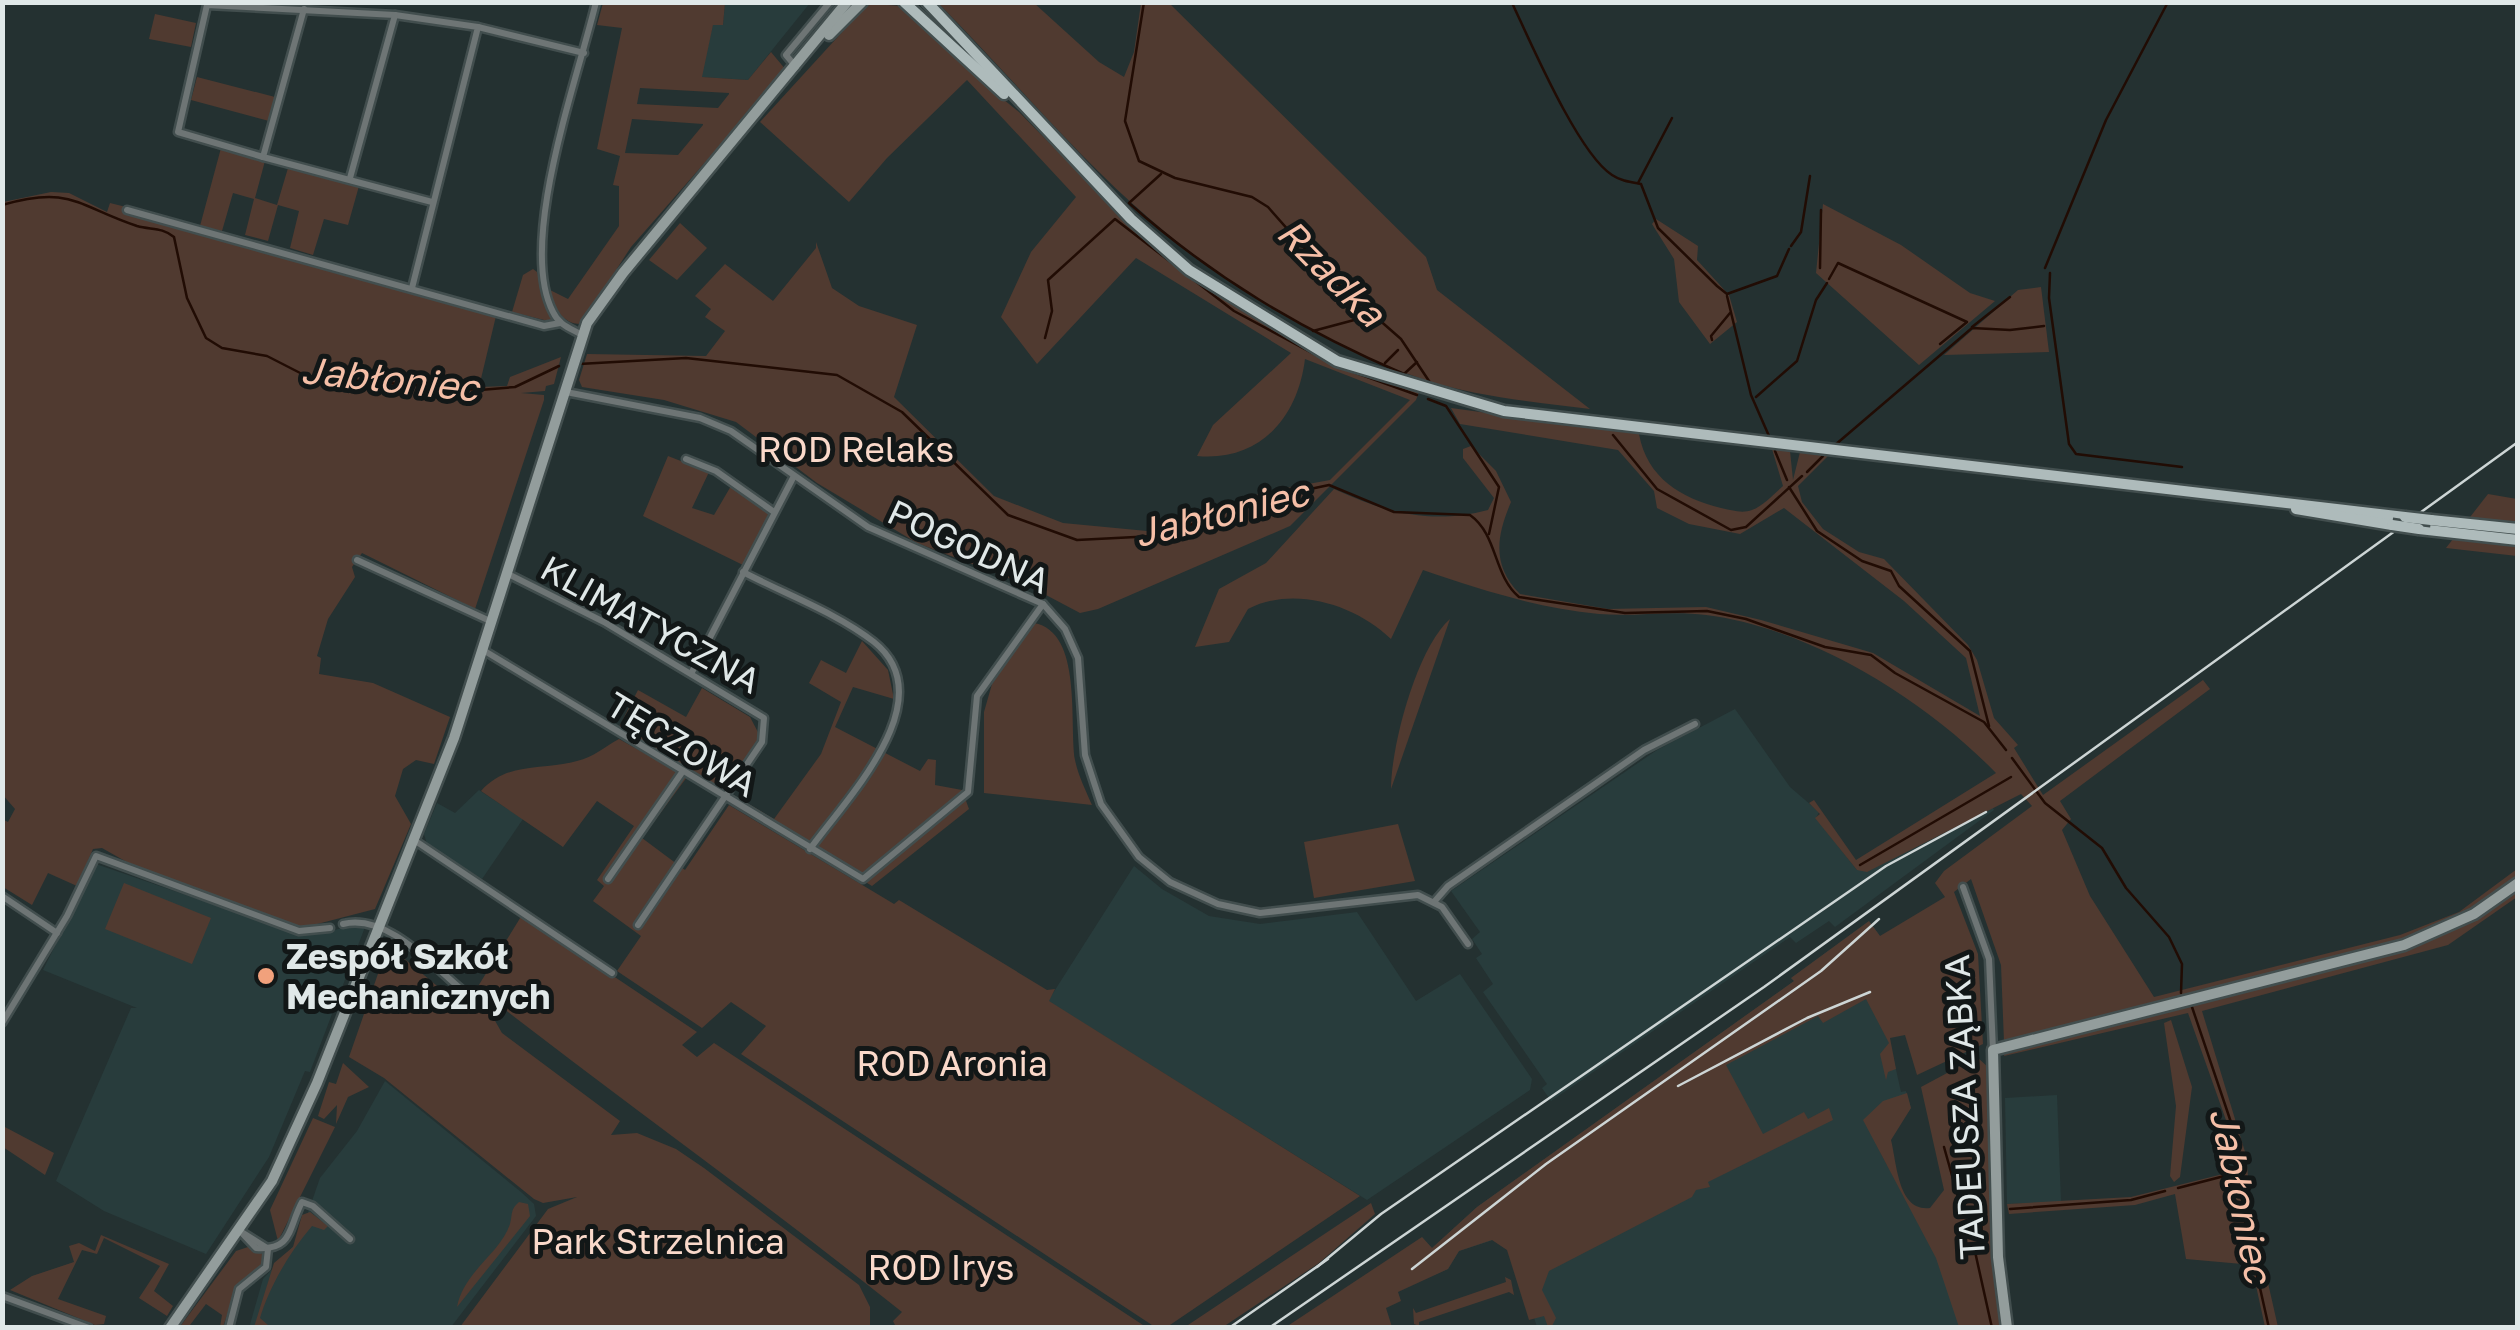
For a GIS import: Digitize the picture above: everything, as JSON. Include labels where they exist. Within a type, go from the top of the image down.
[{"type":"main road","points":[[904,2],[1029,112]]},
{"type":"main road","points":[[927,2],[1131,220],[1189,270],[1336,361],[1504,411],[2518,529]]},
{"type":"main road","points":[[2261,500],[2322,516],[2518,540]]},
{"type":"street","points":[[582,335],[560,323],[543,283],[541,231],[596,2]]},
{"type":"street","points":[[797,68],[786,55],[830,2]]},
{"type":"street","points":[[170,1328],[252,1212],[291,1143],[414,840],[484,651],[582,335],[623,273],[848,2]]},
{"type":"street","points":[[797,68],[862,2]]},
{"type":"street","points":[[432,202],[178,132],[207,5],[395,15],[478,27],[584,53]]},
{"type":"street","points":[[263,157],[304,9]]},
{"type":"street","points":[[350,178],[395,15]]},
{"type":"street","points":[[412,288],[478,27]]},
{"type":"street","points":[[127,210],[544,326],[560,323]]},
{"type":"street","name":"POGODNA","points":[[565,392],[700,418],[731,431],[868,527],[1043,604],[1065,629],[1078,658],[1082,734],[1094,786],[1111,821],[1153,870],[1192,894],[1260,913],[1289,913],[1398,895],[1434,902]]},
{"type":"street","points":[[686,460],[716,471],[774,512]]},
{"type":"street","points":[[692,672],[794,476]]},
{"type":"street","points":[[357,560],[491,622]]},
{"type":"street","points":[[743,572],[874,642],[897,678],[900,701],[893,730],[810,849]]},
{"type":"street","name":"KLIMATYCZNA","points":[[506,574],[564,600],[692,672],[759,712],[766,726],[762,742],[638,925]]},
{"type":"street","name":"TĘCZOWA","points":[[484,651],[810,849],[859,878],[867,878],[968,792],[977,696],[1043,604]]},
{"type":"street","points":[[1468,944],[1452,918],[1434,902],[1448,886],[1644,750],[1695,724]]},
{"type":"street","points":[[608,879],[682,771]]},
{"type":"street","points":[[414,840],[612,973]]},
{"type":"street","points":[[2,1023],[58,933],[96,856],[299,930],[330,928]]},
{"type":"street","points":[[1993,1050],[2404,945],[2474,914],[2518,883]]},
{"type":"street","name":"TADEUSZA ZĄBKA","points":[[1963,888],[1989,959],[1998,1257],[2007,1328]]},
{"type":"street","points":[[2,896],[58,933]]},
{"type":"street","points":[[343,924],[358,920],[398,938],[461,989]]},
{"type":"street","points":[[225,1251],[250,1245],[268,1249],[289,1238],[302,1202],[313,1206],[350,1239]]},
{"type":"street","points":[[252,1212],[255,1236]]},
{"type":"street","points":[[240,1230],[255,1236],[268,1249]]},
{"type":"street","points":[[240,1230],[250,1245]]},
{"type":"street","points":[[229,1328],[239,1289],[266,1267],[268,1249]]},
{"type":"street","points":[[2,1296],[89,1328]]},
{"type":"shaded area","points":[[725,3],[810,3],[748,80],[701,77],[713,24],[723,25]]},
{"type":"shaded area","points":[[1735,709],[1790,787],[1819,812],[1816,818],[1857,870],[1992,806],[1994,810],[1835,927],[1829,921],[1796,943],[1790,937],[1551,1101],[1542,1088],[1547,1084],[1483,992],[1493,984],[1476,958],[1482,954],[1472,939],[1480,932],[1451,891],[1657,750]]},
{"type":"shaded area","points":[[479,790],[523,819],[482,879],[427,844],[424,834],[437,803],[455,813]]},
{"type":"shaded area","points":[[96,864],[299,934],[324,933],[357,924],[365,927],[310,1072],[305,1071],[269,1157],[206,1254],[104,1211],[56,1181],[131,1008],[137,1008],[43,970]]},
{"type":"shaded area","points":[[1134,866],[1162,889],[1209,916],[1260,924],[1357,912],[1416,1001],[1460,974],[1532,1079],[1530,1090],[1367,1200],[1048,1001]]},
{"type":"shaded area","points":[[1869,921],[1880,936],[1889,1038],[1901,1092],[1906,1091],[1911,1108],[1880,1152],[1977,1327],[1537,1327],[1508,1235],[1459,1251],[1448,1269],[1397,1291],[1422,1237],[1432,1248],[1477,1207],[1794,981],[1791,978]]},
{"type":"shaded area","points":[[385,1081],[521,1192],[534,1204],[536,1216],[451,1327],[249,1328],[263,1279],[298,1241],[320,1178],[357,1131]]},
{"type":"shaded area","points":[[2057,1095],[2061,1202],[2007,1204],[2005,1098]]},
{"type":"green space","points":[[603,3],[725,3],[723,25],[713,25],[702,77],[748,80],[771,52],[786,70],[631,247],[581,324],[563,317],[548,289],[568,299],[619,226],[619,186],[613,185],[620,156],[597,149],[622,28],[597,25]],"holes":[[[640,88],[729,93],[729,94],[718,108],[637,104]],[[632,119],[703,124],[703,125],[678,155],[625,153]]]},
{"type":"green space","points":[[938,3],[1034,3],[1099,62],[1124,77],[1134,52],[1141,3],[1169,3],[1426,257],[1437,290],[1590,409],[1486,395],[1425,380],[1352,351],[1246,292],[1181,245],[1123,195]]},
{"type":"green space","name":"ROD Relaks","points":[[866,6],[902,6],[971,73],[1019,112],[1127,222],[1201,283],[1320,356],[1419,392],[1416,400],[1290,526],[1098,609],[1080,613],[1029,586],[917,543],[817,483],[736,422],[664,400],[582,387],[579,380],[587,354],[706,356],[725,331],[705,317],[711,309],[695,296],[725,264],[773,301],[816,248],[816,242],[832,288],[859,306],[917,325],[894,397],[994,496],[1063,523],[1147,531],[1265,492],[1330,480],[1410,400],[1305,359],[1294,399],[1272,432],[1239,452],[1197,456],[1213,425],[1291,353],[1136,258],[1037,364],[1001,317],[1031,252],[1076,197],[967,80],[887,158],[849,202],[760,122]]},
{"type":"green space","points":[[155,14],[196,23],[191,47],[149,39]]},
{"type":"green space","points":[[197,77],[275,97],[269,121],[191,100]]},
{"type":"green space","points":[[221,148],[265,161],[255,198],[277,205],[288,168],[359,186],[348,225],[324,219],[313,255],[290,248],[299,211],[278,205],[268,241],[245,235],[254,199],[233,193],[222,231],[200,226]]},
{"type":"green space","points":[[51,192],[69,193],[107,212],[110,203],[126,207],[125,213],[508,315],[496,316],[479,387],[507,386],[510,377],[561,357],[554,384],[546,386],[545,391],[521,393],[544,395],[544,400],[475,609],[362,553],[352,567],[355,577],[328,619],[317,656],[321,658],[319,674],[373,683],[450,717],[434,764],[416,760],[403,769],[395,796],[411,824],[375,909],[302,928],[132,865],[102,848],[93,849],[77,886],[48,873],[32,905],[3,887],[2,819],[8,822],[15,809],[2,794],[3,202]]},
{"type":"green space","points":[[1823,204],[1901,245],[1970,293],[1995,301],[1919,365],[1816,273]]},
{"type":"green space","points":[[1656,219],[1698,246],[1697,260],[1729,295],[1737,322],[1710,344],[1679,302],[1674,259],[1652,224]]},
{"type":"green space","points":[[680,223],[707,248],[677,280],[649,260]]},
{"type":"green space","points":[[533,269],[552,322],[512,312],[523,275]]},
{"type":"green space","points":[[2041,287],[2049,352],[1944,355],[2018,290]]},
{"type":"green space","points":[[1451,408],[1639,434],[1650,463],[1668,484],[1706,504],[1736,511],[1756,508],[1783,486],[1772,449],[1790,451],[1793,480],[1800,452],[1829,455],[1798,486],[1802,502],[1823,529],[1859,552],[1884,559],[1968,645],[1977,660],[1994,718],[2018,745],[2014,748],[2043,795],[2203,680],[2210,689],[2060,801],[2071,819],[2062,830],[2090,896],[2154,997],[2400,935],[2459,912],[2517,869],[2517,897],[2448,945],[2202,1011],[2246,1155],[2251,1208],[2278,1327],[2265,1327],[2253,1272],[2242,1264],[2186,1259],[2175,1194],[2135,1205],[2009,1214],[2007,1204],[2131,1197],[2235,1171],[2233,1140],[2188,1013],[2004,1056],[2005,1052],[2199,1002],[2197,993],[2004,1042],[2001,965],[1971,879],[1954,892],[1978,954],[1983,1044],[1917,1075],[1905,1035],[1890,1038],[1896,1069],[1888,1072],[1886,1080],[1880,1054],[1889,1043],[1866,999],[1823,1023],[1818,1016],[1726,1065],[1763,1134],[1804,1112],[1808,1119],[1829,1108],[1833,1120],[1708,1182],[1710,1187],[1696,1190],[1692,1197],[1549,1271],[1542,1290],[1556,1318],[1552,1326],[1548,1327],[1544,1316],[1529,1320],[1507,1250],[1492,1240],[1459,1251],[1448,1269],[1398,1292],[1401,1301],[1386,1308],[1392,1327],[1286,1327],[1422,1237],[1432,1248],[1477,1207],[1794,981],[1791,978],[1869,921],[1880,936],[1945,897],[1935,883],[1944,871],[2032,806],[2021,794],[1867,872],[1857,870],[1815,818],[1820,814],[1809,803],[1814,800],[1856,860],[1996,773],[1935,719],[1863,671],[1824,651],[1745,622],[1680,613],[1612,615],[1576,611],[1510,597],[1423,570],[1391,639],[1343,608],[1324,602],[1285,599],[1248,609],[1229,642],[1195,647],[1219,589],[1266,563],[1334,489],[1372,505],[1410,514],[1448,516],[1488,510],[1494,498],[1463,458],[1463,449],[1471,446],[1496,471],[1511,502],[1499,550],[1504,572],[1520,594],[1608,609],[1706,607],[1761,620],[1873,653],[1980,716],[1966,658],[1904,601],[1784,508],[1740,534],[1689,524],[1657,508],[1654,491],[1618,450],[1460,424]]},
{"type":"green space","points":[[668,456],[709,472],[692,508],[714,515],[731,486],[769,513],[743,565],[643,516]]},
{"type":"green space","points":[[2488,494],[2517,499],[2517,556],[2446,548]]},
{"type":"green space","points":[[1450,619],[1391,789],[1408,698],[1427,652]]},
{"type":"green space","points":[[1034,623],[1050,630],[1067,661],[1075,760],[1092,805],[984,793],[984,712],[992,684]]},
{"type":"green space","points":[[862,641],[888,670],[894,699],[853,687],[835,727],[920,771],[928,759],[936,760],[935,785],[962,790],[969,809],[872,886],[618,729],[638,690],[686,717],[702,688],[750,717],[760,736],[725,790],[774,819],[821,754],[841,702],[809,683],[821,660],[846,673]]},
{"type":"green space","name":"ROD Aronia","points":[[619,739],[687,777],[642,838],[685,870],[729,805],[894,904],[899,900],[1047,990],[1055,989],[1049,1001],[1360,1196],[1167,1327],[1155,1327],[741,1054],[766,1026],[731,1002],[702,1028],[617,971],[641,936],[593,901],[604,886],[597,880],[634,826],[597,801],[563,847],[481,791],[502,775],[583,759]]},
{"type":"green space","points":[[1398,824],[1415,881],[1314,898],[1304,842]]},
{"type":"green space","points":[[124,883],[211,918],[192,964],[105,929]]},
{"type":"green space","name":"ROD Irys","points":[[522,915],[697,1032],[682,1045],[697,1057],[714,1043],[1146,1327],[896,1327],[893,1321],[902,1312],[477,988]]},
{"type":"green space","name":"Park Strzelnica","points":[[380,951],[395,951],[454,1000],[463,994],[490,1012],[502,1033],[620,1121],[611,1135],[637,1133],[676,1149],[859,1285],[870,1307],[870,1327],[460,1327],[548,1209],[577,1197],[543,1203],[534,1199],[384,1078],[349,1057],[380,968],[376,964]]},
{"type":"green space","points":[[2171,1020],[2192,1087],[2180,1177],[2174,1182],[2170,1176],[2176,1106],[2164,1023]]},
{"type":"green space","points":[[1977,1057],[1990,1069],[2003,1327],[1959,1327],[1936,1258],[1863,1120],[1883,1101],[1907,1093],[1911,1108],[1891,1140],[1895,1161],[1905,1195],[1919,1207],[1930,1208],[1944,1190],[1921,1087]]},
{"type":"green space","points":[[343,1063],[369,1087],[348,1097],[336,1124],[337,1105],[324,1119],[318,1116],[329,1082],[336,1084]]},
{"type":"green space","points":[[313,1118],[335,1127],[278,1241],[270,1210]]},
{"type":"green space","points":[[3,1126],[54,1153],[45,1175],[3,1147]]},
{"type":"green space","points":[[519,1202],[528,1204],[530,1216],[457,1307],[467,1283],[505,1235]]},
{"type":"green space","points":[[1371,1203],[1375,1214],[1319,1263],[1223,1327],[1185,1327]]},
{"type":"green space","points":[[310,1212],[328,1226],[324,1230],[312,1226],[295,1248],[274,1283],[260,1318],[269,1326],[254,1327],[274,1263],[293,1247],[302,1215]]},
{"type":"green space","points":[[101,1235],[169,1264],[154,1291],[173,1306],[167,1316],[139,1298],[160,1266],[104,1238],[97,1254],[82,1250],[58,1299],[106,1316],[104,1324],[95,1325],[10,1290],[32,1276],[74,1262],[69,1246],[79,1243],[95,1251]]},
{"type":"green space","points":[[248,1247],[265,1255],[265,1261],[236,1288],[223,1327],[222,1315],[206,1304],[190,1325],[179,1328],[236,1251]]},
{"type":"green space","points":[[1505,1277],[1511,1280],[1514,1295],[1509,1292],[1419,1322],[1419,1326],[1414,1324],[1413,1308],[1416,1313],[1506,1282]]},
{"type":"waterway","name":"Rzadka","points":[[1144,2],[1125,121],[1139,161],[1175,178],[1252,197],[1268,207],[1328,275],[1401,339],[1431,384]]},
{"type":"waterway","points":[[2045,268],[2106,120],[2168,2]]},
{"type":"waterway","points":[[1513,5],[1556,96],[1585,144],[1612,175],[1641,184],[1658,228],[1717,286],[1727,294],[1777,276],[1789,249]]},
{"type":"waterway","points":[[1638,183],[1672,118]]},
{"type":"waterway","points":[[1161,174],[1129,203],[1193,255],[1259,300],[1366,357],[1404,374],[1417,362]]},
{"type":"waterway","points":[[1791,246],[1801,232],[1810,176]]},
{"type":"waterway","name":"Jabłoniec","points":[[2,205],[44,197],[73,200],[137,226],[170,234],[174,237],[187,298],[206,338],[222,348],[267,356],[308,377],[480,390],[515,387],[559,366]]},
{"type":"waterway","points":[[1820,268],[1821,210]]},
{"type":"waterway","points":[[1045,338],[1052,311],[1048,280],[1115,219],[1234,311],[1327,361]]},
{"type":"waterway","points":[[1829,279],[1838,263],[1967,322],[1940,344]]},
{"type":"waterway","points":[[2050,273],[2049,298],[2069,444],[2076,454],[2182,467]]},
{"type":"waterway","points":[[1756,397],[1797,361],[1816,300],[1827,283]]},
{"type":"waterway","points":[[1727,296],[1751,395],[1769,436]]},
{"type":"waterway","points":[[1972,327],[2010,297]]},
{"type":"waterway","points":[[1712,340],[1711,336],[1730,313]]},
{"type":"waterway","points":[[1313,331],[1358,319]]},
{"type":"waterway","points":[[1835,445],[1972,328],[2010,330],[2044,326]]},
{"type":"waterway","points":[[1385,363],[1398,350]]},
{"type":"waterway","name":"Jabłoniec","points":[[579,364],[686,358],[837,375],[902,412],[1008,515],[1077,540],[1155,536],[1180,530],[1230,506],[1329,485],[1394,512],[1470,515],[1486,533],[1504,578],[1519,597],[1625,613],[1707,611],[1746,619],[1825,647],[1871,655],[1895,673],[1984,722],[2006,750]]},
{"type":"waterway","points":[[1348,370],[1417,395]]},
{"type":"waterway","name":"Rzadka","points":[[1428,399],[1446,406],[1499,487],[1489,534]]},
{"type":"waterway","points":[[1613,435],[1657,489],[1731,530],[1746,527],[1802,476]]},
{"type":"waterway","points":[[1775,451],[1787,480]]},
{"type":"waterway","points":[[1807,472],[1823,456]]},
{"type":"waterway","points":[[1789,487],[1817,531],[1862,561],[1891,571],[1899,586],[1970,651],[1989,726]]},
{"type":"waterway","name":"Jabłoniec","points":[[2012,758],[2045,803],[2102,848],[2126,888],[2169,937],[2182,964],[2181,993]]},
{"type":"waterway","points":[[1860,865],[2011,777]]},
{"type":"waterway","name":"Jabłoniec","points":[[2192,1007],[2237,1140],[2244,1217],[2269,1328]]},
{"type":"waterway","points":[[1944,1147],[1962,1211],[1985,1211]]},
{"type":"waterway","points":[[2178,1188],[2240,1172]]},
{"type":"waterway","points":[[2010,1209],[2131,1200],[2165,1191]]},
{"type":"waterway","points":[[1981,1211],[1982,1244],[1974,1247],[1992,1328]]},
{"type":"railway","points":[[1269,1328],[1764,987],[2518,442]]},
{"type":"railway","points":[[1317,1267],[1381,1214],[1886,866],[1986,812]]},
{"type":"railway","points":[[1412,1269],[1546,1164],[1821,971],[1879,919]]},
{"type":"railway","points":[[1678,1086],[1807,1018],[1870,992]]},
{"type":"railway","points":[[1229,1328],[1328,1259]]},
{"type":"place","name":"Zespół Szkół Mechanicznych","points":[[266,976]]}]
